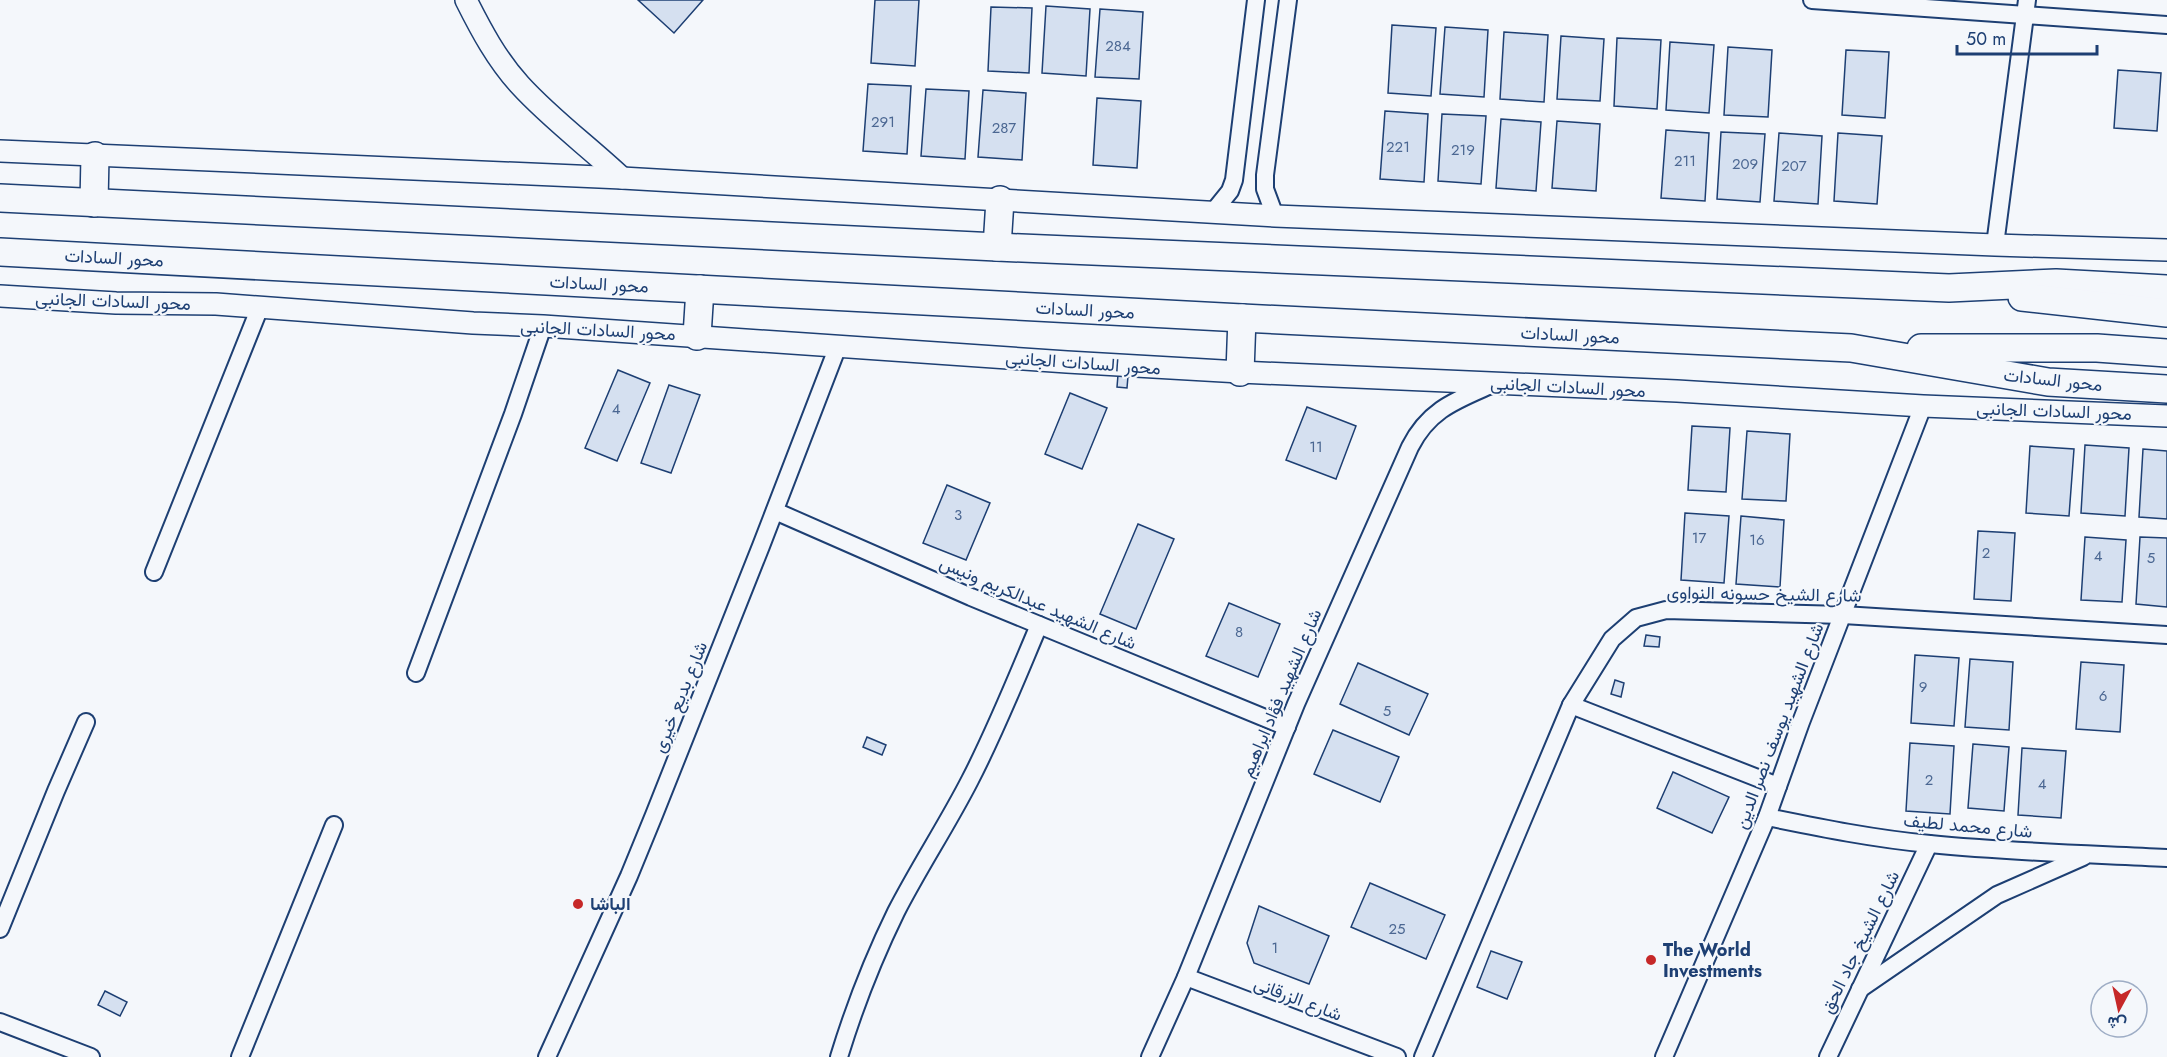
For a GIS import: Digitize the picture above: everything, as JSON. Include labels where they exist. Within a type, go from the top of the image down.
[{"type":"main road","points":[[94,203],[95,156]]},
{"type":"main road","points":[[0,198],[997,247],[1949,288],[2167,314]]},
{"type":"main road","points":[[997,247],[1000,200]]},
{"type":"main road","name":"محور السادات","points":[[0,252],[1851,348],[2024,379],[2167,389]]},
{"type":"main road","points":[[1949,288],[2056,283],[2167,289]]},
{"type":"main road","points":[[697,336],[699,289]]},
{"type":"main road","points":[[1240,372],[1242,318]]},
{"type":"main road","points":[[1851,348],[2097,348],[2167,353]]},
{"type":"street","points":[[466,0],[497,56],[519,84],[543,109],[591,148],[622,178]]},
{"type":"street","points":[[1213,212],[1230,191],[1234,180],[1256,0]]},
{"type":"street","points":[[1275,216],[1265,189],[1265,175],[1288,0]]},
{"type":"street","points":[[1812,0],[2026,8],[2167,25]]},
{"type":"street","points":[[1995,245],[2026,8]]},
{"type":"street","points":[[0,151],[622,178],[1275,216],[2167,250]]},
{"type":"street","name":"محور السادات الجانبى","points":[[0,296],[116,303],[216,304],[473,323],[1240,372],[2167,416]]},
{"type":"street","points":[[154,572],[260,307]]},
{"type":"street","points":[[416,673],[521,392],[543,326]]},
{"type":"street","name":"شارع بديع خيرى","points":[[547,1057],[629,876],[775,511],[838,346]]},
{"type":"street","name":"شارع الشهيد فؤاد ابراهيم","points":[[1150,1057],[1186,977],[1287,727],[1415,436],[1422,425],[1435,413],[1493,383]]},
{"type":"street","name":"شارع الشهيد يوسف نصر الدين","points":[[1664,1057],[1767,817],[1923,406]]},
{"type":"street","name":"شارع الشهيد عبدالكريم ونيس","points":[[775,511],[1040,626],[1287,727]]},
{"type":"street","name":"شارع الشيخ حسونه النواوى","points":[[1423,1057],[1571,705],[1612,639],[1636,618],[1666,610],[1843,615],[2167,635]]},
{"type":"street","points":[[839,1057],[885,936],[972,777],[1040,626]]},
{"type":"street","points":[[1571,705],[1778,786]]},
{"type":"street","points":[[0,929],[86,722]]},
{"type":"street","name":"شارع محمد لطيف","points":[[1767,817],[1846,832],[1929,844],[2167,858]]},
{"type":"street","points":[[240,1057],[334,825]]},
{"type":"street","name":"شارع الشيخ جاد الحق","points":[[1828,1057],[1929,844]]},
{"type":"street","points":[[1860,989],[1997,895],[2087,855]]},
{"type":"street","name":"شارع الزرقانى","points":[[1186,977],[1397,1057]]},
{"type":"street","points":[[0,1022],[91,1057]]},
{"type":"building","points":[[638,0],[703,0],[674,33]]},
{"type":"building","points":[[875,0],[919,0],[915,66],[871,63]]},
{"type":"building","points":[[1046,6],[1090,9],[1086,76],[1042,73]]},
{"type":"building","points":[[991,7],[1032,8],[1029,73],[988,71]]},
{"type":"building","points":[[1100,9],[1143,12],[1139,79],[1095,77]]},
{"type":"building","points":[[1392,25],[1436,28],[1431,96],[1388,93]]},
{"type":"building","points":[[1445,27],[1488,30],[1484,97],[1440,94]]},
{"type":"building","points":[[1504,32],[1548,35],[1544,102],[1500,99]]},
{"type":"building","points":[[1561,36],[1604,39],[1600,101],[1557,99]]},
{"type":"building","points":[[1617,38],[1661,40],[1657,109],[1614,106]]},
{"type":"building","points":[[1670,42],[1714,45],[1709,113],[1666,110]]},
{"type":"building","points":[[1728,47],[1772,50],[1768,117],[1724,115]]},
{"type":"building","points":[[1846,50],[1889,52],[1885,118],[1842,115]]},
{"type":"building","points":[[2118,70],[2161,73],[2157,131],[2114,128]]},
{"type":"building","points":[[868,84],[911,86],[907,154],[863,151]]},
{"type":"building","points":[[926,89],[969,91],[965,159],[921,156]]},
{"type":"building","points":[[983,90],[1026,93],[1022,160],[978,157]]},
{"type":"building","points":[[1097,98],[1141,101],[1137,168],[1093,165]]},
{"type":"building","points":[[1385,111],[1428,114],[1424,182],[1380,179]]},
{"type":"building","points":[[1442,114],[1486,116],[1481,184],[1438,181]]},
{"type":"building","points":[[1501,119],[1541,122],[1536,191],[1496,188]]},
{"type":"building","points":[[1557,121],[1600,124],[1596,191],[1552,188]]},
{"type":"building","points":[[1666,130],[1709,133],[1705,201],[1661,198]]},
{"type":"building","points":[[1721,132],[1765,134],[1760,202],[1717,199]]},
{"type":"building","points":[[1779,133],[1822,136],[1818,204],[1774,201]]},
{"type":"building","points":[[1838,133],[1882,136],[1877,204],[1834,201]]},
{"type":"building","points":[[618,370],[650,383],[617,461],[585,448]]},
{"type":"building","points":[[1118,375],[1128,376],[1127,388],[1117,387]]},
{"type":"building","points":[[669,385],[700,395],[671,473],[641,463]]},
{"type":"building","points":[[1070,393],[1107,408],[1082,469],[1045,454]]},
{"type":"building","points":[[1307,407],[1356,426],[1336,479],[1286,460]]},
{"type":"building","points":[[1692,426],[1730,428],[1726,492],[1688,490]]},
{"type":"building","points":[[1747,431],[1790,434],[1786,501],[1742,499]]},
{"type":"building","points":[[2085,445],[2129,448],[2125,516],[2081,513]]},
{"type":"building","points":[[2030,446],[2074,449],[2069,516],[2026,513]]},
{"type":"building","points":[[2143,449],[2167,451],[2167,519],[2139,517]]},
{"type":"building","points":[[947,485],[990,503],[966,560],[923,543]]},
{"type":"building","points":[[1685,513],[1729,516],[1724,583],[1681,580]]},
{"type":"building","points":[[1741,516],[1784,520],[1780,587],[1736,584]]},
{"type":"building","points":[[1138,524],[1174,539],[1136,629],[1100,614]]},
{"type":"building","points":[[1978,531],[2015,533],[2011,601],[1974,599]]},
{"type":"building","points":[[2085,537],[2126,540],[2122,602],[2081,600]]},
{"type":"building","points":[[2140,537],[2167,538],[2167,607],[2136,604]]},
{"type":"building","points":[[1229,603],[1280,624],[1258,677],[1206,656]]},
{"type":"building","points":[[1646,635],[1660,637],[1659,647],[1644,646]]},
{"type":"building","points":[[1915,655],[1959,658],[1954,726],[1911,723]]},
{"type":"building","points":[[1970,659],[2013,662],[2009,730],[1965,727]]},
{"type":"building","points":[[2081,662],[2124,665],[2120,732],[2076,729]]},
{"type":"building","points":[[1358,663],[1428,694],[1409,735],[1340,704]]},
{"type":"building","points":[[1615,680],[1624,683],[1621,697],[1611,694]]},
{"type":"building","points":[[1333,730],[1399,757],[1380,802],[1314,774]]},
{"type":"building","points":[[867,737],[886,745],[882,755],[863,747]]},
{"type":"building","points":[[1910,743],[1954,746],[1950,814],[1906,811]]},
{"type":"building","points":[[1973,744],[2009,747],[2004,811],[1968,808]]},
{"type":"building","points":[[2022,748],[2066,751],[2061,818],[2018,815]]},
{"type":"building","points":[[1673,772],[1729,797],[1712,833],[1657,808]]},
{"type":"building","points":[[1370,883],[1445,915],[1426,959],[1351,927]]},
{"type":"building","points":[[1259,906],[1329,936],[1309,984],[1254,963],[1247,943]]},
{"type":"building","points":[[1491,951],[1522,962],[1507,999],[1477,987]]},
{"type":"building","points":[[105,991],[127,1002],[120,1016],[98,1005]]},
{"type":"place","name":"الباشا","points":[[578,904]]},
{"type":"place","name":"The World Investments","points":[[1651,960]]}]
